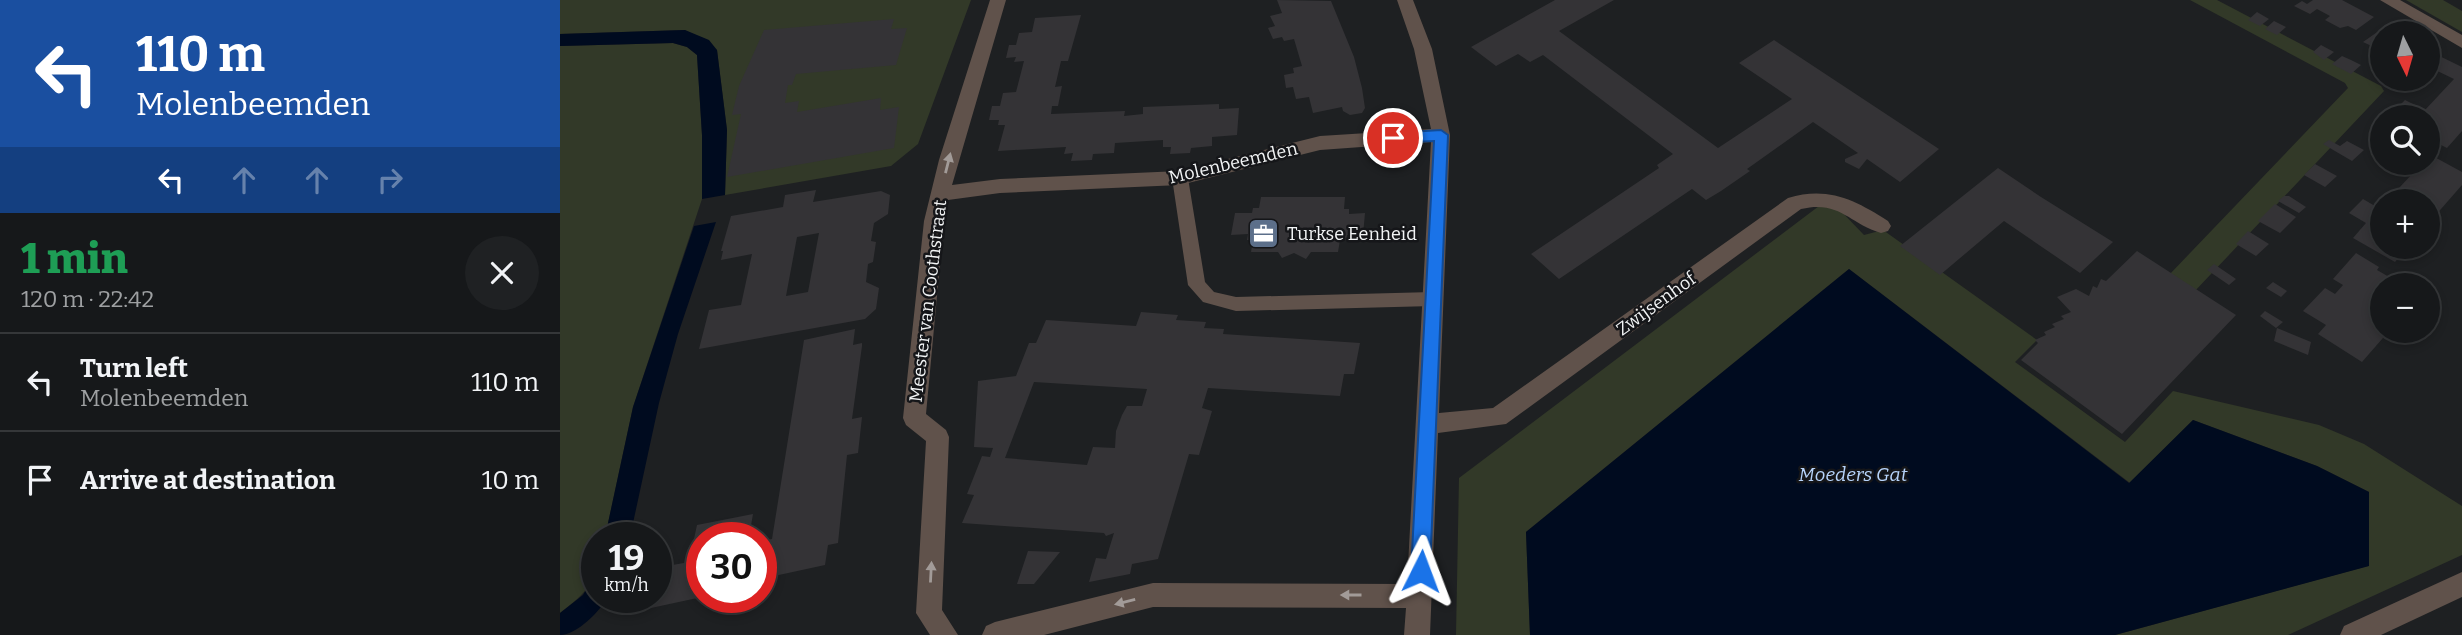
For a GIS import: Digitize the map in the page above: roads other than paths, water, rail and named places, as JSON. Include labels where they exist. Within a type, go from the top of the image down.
[{"type":"street","name":"Meester van Coothstraat","points":[[945,635],[929,613],[938,437],[914,418],[934,221],[948,160],[998,0]]},
{"type":"street","points":[[1407,0],[1423,49],[1441,135],[1417,635]]},
{"type":"street","points":[[2388,0],[2462,42]]},
{"type":"street","name":"Molenbeemden","points":[[941,194],[1000,186],[1180,178],[1320,143],[1441,135]]},
{"type":"street","name":"Zwijsenhof","points":[[1427,424],[1498,417],[1795,203],[1817,197],[1839,201],[1881,226]]},
{"type":"street","points":[[2353,635],[2462,584]]},
{"type":"street","points":[[995,635],[1153,595],[1420,596]]},
{"type":"lane","points":[[1180,178],[1197,285],[1209,297],[1236,304],[1433,299]]},
{"type":"water","points":[[685,30],[709,40],[717,50],[727,130],[725,195],[702,199],[702,135],[697,55],[687,47],[673,43],[560,46],[560,34]]},
{"type":"water","points":[[716,222],[678,334],[659,403],[633,522],[608,522],[633,407],[694,226]]},
{"type":"water","name":"Moeders Gat","points":[[1849,269],[2129,483],[2193,420],[2317,466],[2369,492],[2369,566],[2115,635],[1530,635],[1526,532]]},
{"type":"water","points":[[581,597],[581,613],[596,613],[581,627],[560,635],[560,613]]},
{"type":"place","name":"Turkse Eenheid","points":[[1264,234]]}]
